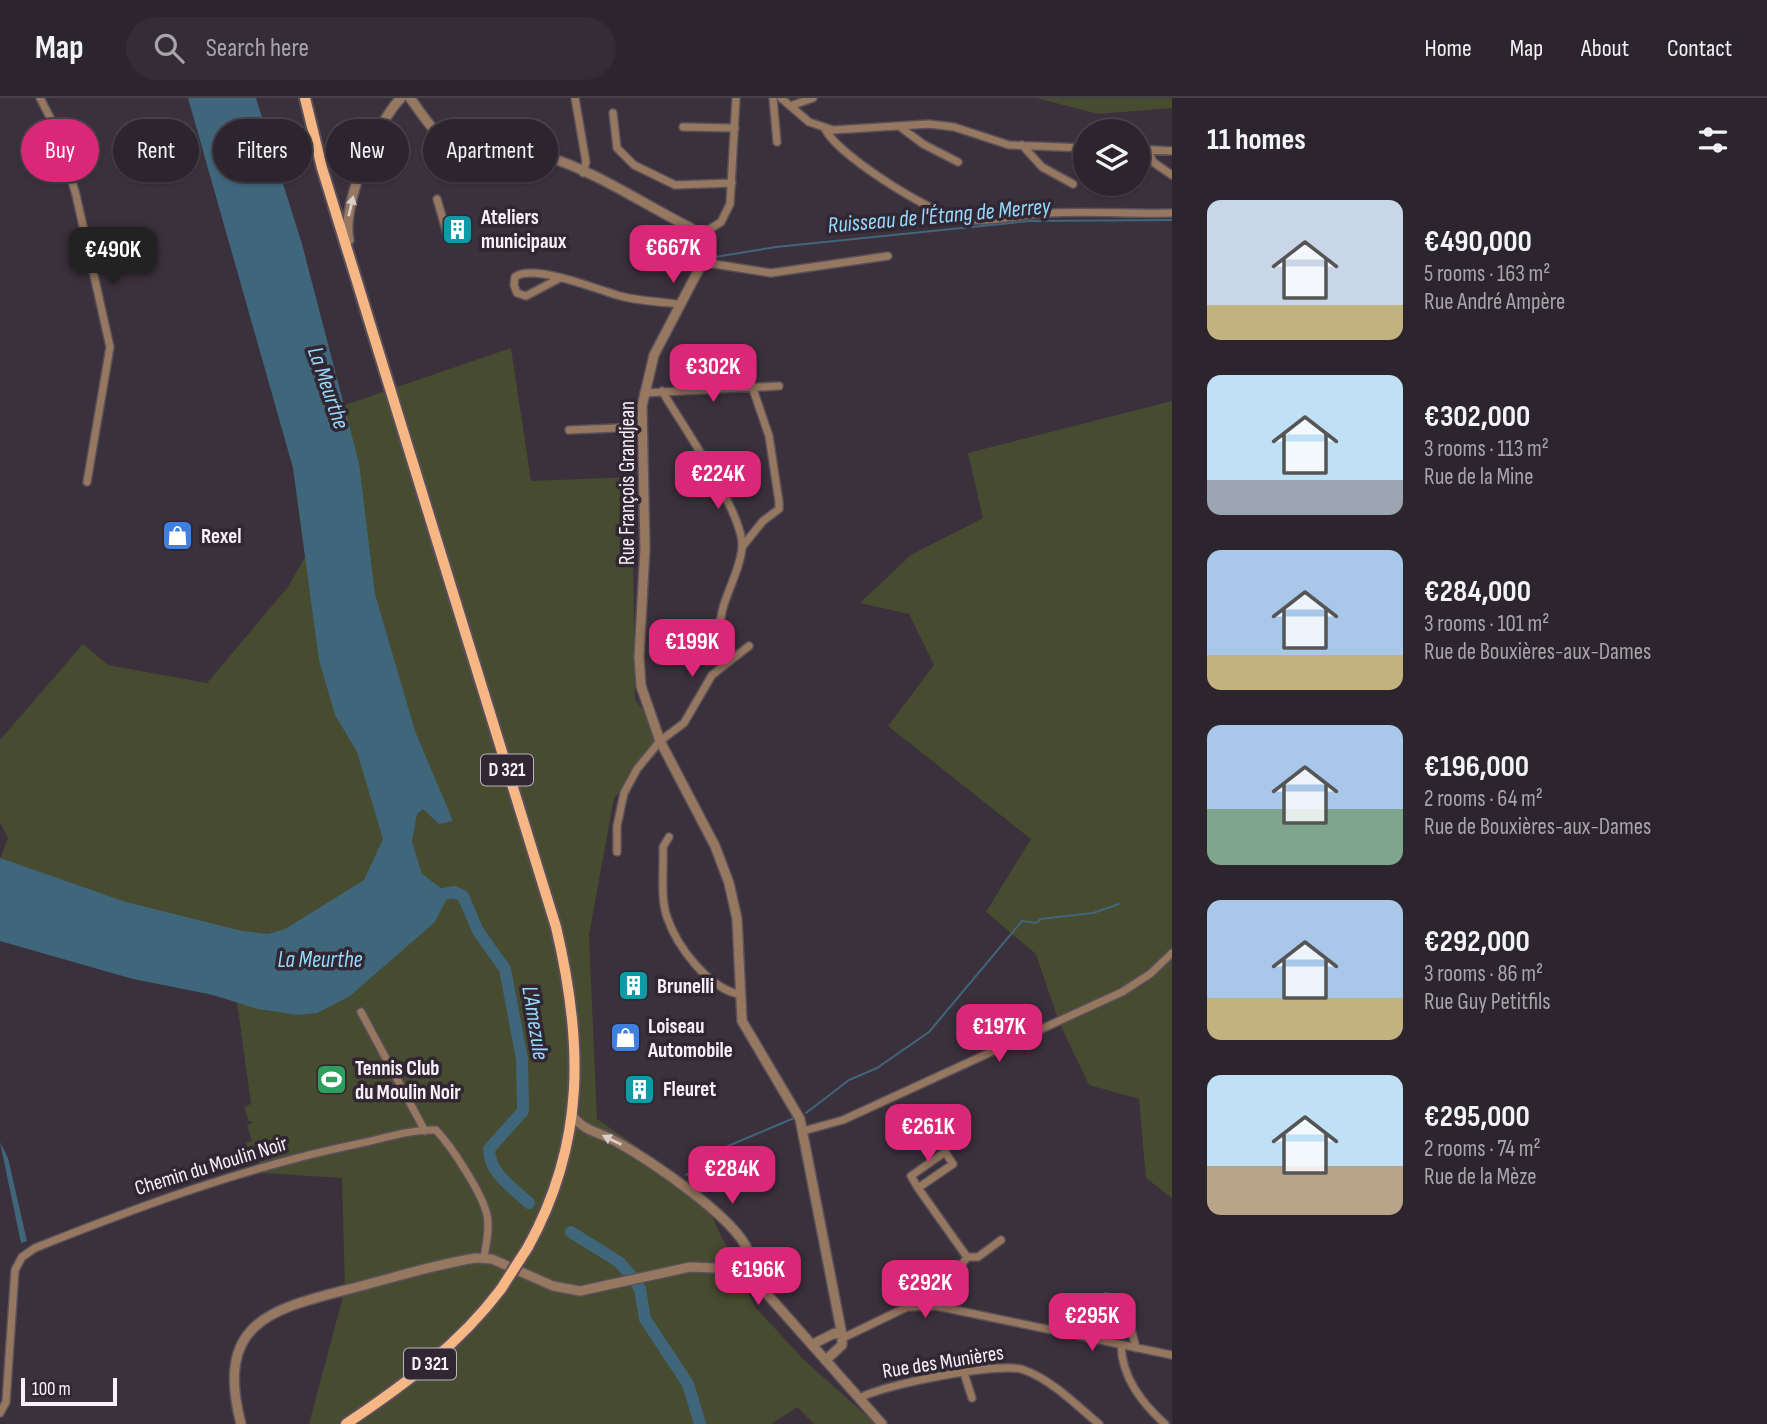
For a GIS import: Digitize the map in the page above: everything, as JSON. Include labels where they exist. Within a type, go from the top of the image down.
[{"type":"main road","name":"D 321","points":[[305,98],[322,168],[361,297],[556,927],[574,1020],[576,1065],[572,1116],[556,1185],[528,1247],[501,1289],[451,1345],[413,1377],[346,1424]]},
{"type":"street","points":[[361,297],[346,229],[350,204],[385,121],[401,98]]},
{"type":"street","points":[[410,98],[433,128],[454,146],[469,151],[540,155],[583,173],[691,228],[699,236],[703,252],[701,262],[732,269],[771,273],[888,256]]},
{"type":"street","points":[[575,98],[586,162],[583,173]]},
{"type":"street","points":[[699,236],[721,222],[730,204],[736,98]]},
{"type":"street","points":[[773,98],[774,131],[778,142]]},
{"type":"street","points":[[781,98],[809,122],[825,129],[939,125],[998,143],[1073,147]]},
{"type":"street","points":[[790,106],[813,98]]},
{"type":"street","points":[[39,100],[58,133],[76,195],[110,347],[87,482]]},
{"type":"street","points":[[613,113],[617,148],[634,166],[675,185],[732,183]]},
{"type":"street","points":[[898,125],[923,144],[958,162]]},
{"type":"street","points":[[683,127],[735,128]]},
{"type":"street","points":[[825,129],[831,140],[866,167],[931,207],[957,218],[1078,212],[1172,213]]},
{"type":"street","points":[[1021,145],[1042,167],[1073,184]]},
{"type":"street","points":[[1150,150],[1172,151]]},
{"type":"street","points":[[1150,155],[1153,162],[1172,175]]},
{"type":"street","points":[[438,199],[448,237]]},
{"type":"street","name":"Rue François Grandjean","points":[[701,262],[654,355],[644,393],[641,428],[645,548],[640,667],[647,710],[660,741],[715,846],[729,883],[737,919],[738,995],[742,1021],[752,1043],[792,1102],[803,1131],[842,1335]]},
{"type":"street","points":[[559,278],[526,296],[517,293],[514,285],[522,273],[559,278],[621,296],[680,304]]},
{"type":"street","points":[[644,393],[779,386]]},
{"type":"street","points":[[720,636],[718,618],[742,547],[763,522],[779,509],[769,436],[752,389]]},
{"type":"street","points":[[662,391],[730,506],[742,547]]},
{"type":"street","points":[[569,431],[641,428]]},
{"type":"street","points":[[617,852],[617,826],[624,793],[660,741],[684,723],[712,675],[750,646]]},
{"type":"street","points":[[669,837],[663,847],[666,916],[688,955],[726,991],[738,995]]},
{"type":"street","points":[[803,1131],[843,1120],[1122,992],[1150,974],[1172,953]]},
{"type":"street","points":[[361,1012],[425,1131],[436,1130],[441,1135],[480,1196],[488,1224],[484,1258]]},
{"type":"street","points":[[572,1116],[586,1130],[619,1142],[709,1206],[732,1227],[749,1255],[741,1276]]},
{"type":"street","name":"Chemin du Moulin Noir","points":[[0,1413],[6,1402],[15,1270],[27,1252],[129,1210],[286,1160],[425,1131]]},
{"type":"street","points":[[918,1188],[953,1164],[944,1152],[913,1172],[911,1177],[918,1188],[967,1257]]},
{"type":"street","points":[[967,1257],[978,1257],[1001,1240]]},
{"type":"street","points":[[936,1306],[967,1257]]},
{"type":"street","points":[[241,1424],[233,1390],[235,1360],[249,1331],[273,1312],[292,1304],[403,1275],[484,1258],[561,1288],[580,1291],[705,1266],[741,1276],[767,1294],[882,1424]]},
{"type":"street","points":[[1106,1297],[1129,1321],[1136,1348]]},
{"type":"street","points":[[813,1345],[835,1333],[847,1336],[907,1307],[936,1306],[1172,1355]]},
{"type":"street","points":[[827,1359],[842,1345],[842,1335]]},
{"type":"street","points":[[1121,1345],[1121,1356],[1138,1397],[1165,1424]]},
{"type":"street","name":"Rue des Munières","points":[[860,1398],[875,1391],[998,1366],[1022,1369],[1072,1400],[1099,1424]]},
{"type":"street","points":[[964,1373],[972,1398]]},
{"type":"green space","points":[[1036,98],[1172,98],[1172,108],[1098,114]]},
{"type":"green space","points":[[511,348],[531,481],[632,477],[635,700],[669,741],[614,798],[589,935],[597,1119],[699,1189],[755,1307],[804,1360],[876,1424],[814,1424],[797,1407],[771,1424],[309,1424],[345,1289],[342,1178],[262,1173],[259,1156],[251,1159],[246,1143],[252,1141],[247,1125],[254,1122],[249,1121],[244,1107],[251,1104],[236,995],[0,859],[8,838],[0,823],[0,740],[83,644],[108,665],[207,683],[288,587],[338,498],[339,407]]},
{"type":"green space","points":[[1172,401],[1172,1198],[1146,1178],[1139,1099],[1089,1085],[1059,1022],[1036,954],[986,912],[1031,839],[888,726],[934,665],[909,614],[860,603],[911,555],[983,518],[968,453]]},
{"type":"water","name":"La Meurthe","points":[[188,98],[256,98],[263,119],[213,119],[213,182],[282,182],[302,244],[359,463],[375,594],[415,731],[453,821],[439,824],[423,809],[417,814],[412,842],[422,874],[449,894],[435,922],[350,996],[317,1013],[298,1015],[258,1009],[213,995],[133,979],[0,941],[0,858],[126,902],[242,931],[268,934],[285,929],[364,880],[383,839],[357,752],[335,715],[319,660],[293,468],[199,137],[199,119],[194,119]]},
{"type":"water","points":[[0,1142],[8,1158],[27,1241],[21,1243]]},
{"type":"waterway","name":"Ruisseau de l'Étang de Merrey","points":[[709,258],[776,247],[1029,221],[1172,220]]},
{"type":"waterway","name":"L'Amezule","points":[[434,896],[454,892],[463,896],[478,931],[505,969],[522,1059],[523,1111],[489,1149],[497,1173],[529,1203]]},
{"type":"waterway","points":[[806,1113],[849,1080],[877,1068],[929,1032],[1022,921],[1037,923],[1040,919],[1093,913],[1119,904]]},
{"type":"waterway","points":[[686,1175],[728,1146],[794,1118]]},
{"type":"waterway","name":"L'Amezule","points":[[571,1232],[619,1262],[633,1278],[640,1289],[645,1319],[688,1384],[700,1424]]},
{"type":"place","name":"Ateliers municipaux","points":[[458,229]]},
{"type":"place","name":"Rexel","points":[[178,536]]},
{"type":"place","name":"Brunelli","points":[[634,986]]},
{"type":"place","name":"Loiseau Automobile","points":[[625,1038]]},
{"type":"place","name":"Tennis Club du Moulin Noir","points":[[332,1080]]},
{"type":"place","name":"Fleuret","points":[[640,1089]]}]
